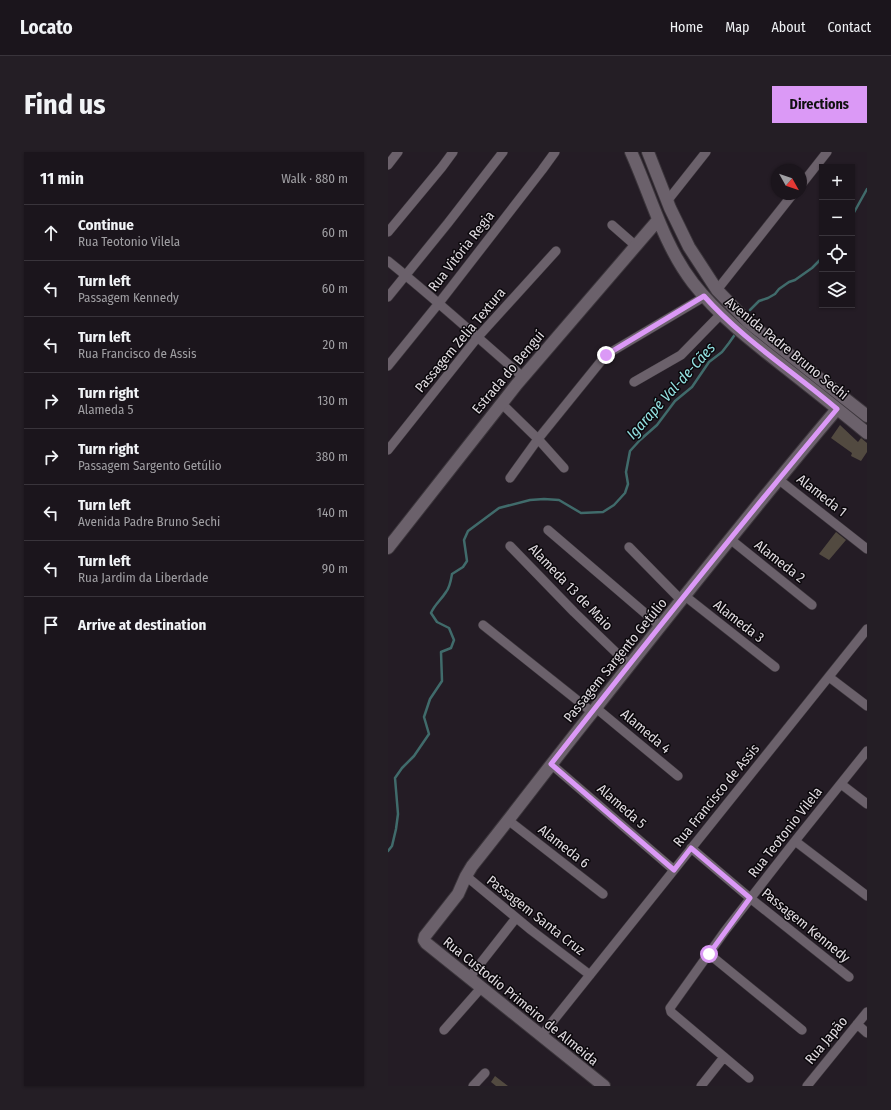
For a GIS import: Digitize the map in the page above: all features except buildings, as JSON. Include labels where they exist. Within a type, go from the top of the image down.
[{"type":"street","points":[[388,165],[398,152]]},
{"type":"street","points":[[388,232],[453,152]]},
{"type":"street","points":[[388,297],[503,152]]},
{"type":"street","name":"Rua Vitória Regia","points":[[388,366],[439,303],[555,152]]},
{"type":"street","name":"Avenida Padre Bruno Sechi","points":[[631,152],[642,175],[658,220],[676,257],[692,282],[721,314],[742,334],[867,433]]},
{"type":"street","name":"Avenida Padre Bruno Sechi","points":[[648,152],[670,208],[689,247],[718,288],[748,322],[867,416]]},
{"type":"street","points":[[668,200],[706,152]]},
{"type":"street","points":[[807,177],[827,152]]},
{"type":"street","points":[[718,288],[789,200]]},
{"type":"street","name":"Estrada do Benguí","points":[[388,548],[501,403],[658,220]]},
{"type":"street","points":[[612,225],[636,246]]},
{"type":"street","name":"Passagem Zelia Textura","points":[[388,450],[478,338],[556,251]]},
{"type":"street","points":[[388,261],[439,303],[523,377]]},
{"type":"street","points":[[510,478],[538,439],[606,355],[704,296]]},
{"type":"street","points":[[634,382],[681,355],[721,314]]},
{"type":"street","points":[[501,403],[538,439],[564,468]]},
{"type":"street","name":"Passagem Sargento Getúlio","points":[[425,936],[458,894],[472,866],[551,764],[778,479],[837,409]]},
{"type":"street","name":"Alameda 1","points":[[778,479],[867,549]]},
{"type":"street","points":[[548,530],[660,626]]},
{"type":"street","name":"Alameda 2","points":[[730,539],[812,605]]},
{"type":"street","name":"Alameda 13 de Maio","points":[[510,546],[574,612],[629,665]]},
{"type":"street","name":"Alameda 3","points":[[629,547],[683,598],[775,667]]},
{"type":"street","name":"Alameda 4","points":[[483,625],[678,776]]},
{"type":"street","name":"Rua Francisco de Assis","points":[[541,1036],[867,629]]},
{"type":"street","points":[[829,677],[867,706]]},
{"type":"street","name":"Rua Teotonio Vilela","points":[[724,1057],[669,1010],[750,898],[867,750]]},
{"type":"street","name":"Alameda 5","points":[[551,764],[674,870]]},
{"type":"street","points":[[841,784],[867,804]]},
{"type":"street","name":"Alameda 6","points":[[508,820],[603,894]]},
{"type":"street","points":[[795,841],[867,896]]},
{"type":"street","name":"Passagem Kennedy","points":[[691,848],[750,898],[849,977]]},
{"type":"street","name":"Passagem Santa Cruz","points":[[466,876],[531,930],[590,974]]},
{"type":"street","points":[[469,978],[516,918]]},
{"type":"street","name":"Rua Custodio Primeiro de Almeida","points":[[425,936],[424,940],[426,943],[604,1086]]},
{"type":"street","points":[[709,954],[802,1030]]},
{"type":"street","points":[[444,1030],[481,988]]},
{"type":"street","name":"Rua Japão","points":[[806,1086],[867,1012]]},
{"type":"street","points":[[857,1024],[867,1033]]},
{"type":"street","points":[[701,1086],[724,1057],[750,1078]]},
{"type":"street","points":[[473,1086],[485,1073]]},
{"type":"waterway","name":"Igarapé Val-de-Cães","points":[[855,211],[867,189]]},
{"type":"waterway","name":"Igarapé Val-de-Cães","points":[[750,310],[759,301],[775,294],[779,289],[795,280],[819,261]]},
{"type":"waterway","name":"Igarapé Val-de-Cães","points":[[388,851],[392,846],[398,814],[395,778],[402,768],[414,756],[429,734],[424,717],[430,699],[442,681],[441,652],[451,648],[454,640],[449,628],[437,622],[431,613],[447,590],[452,574],[463,567],[467,561],[464,540],[468,531],[499,508],[530,500],[559,500],[581,513],[603,512],[614,505],[625,493],[628,484],[626,472],[630,451],[657,425],[675,401],[692,387],[709,362],[722,352],[736,333]]},
{"type":"route","points":[[606,355],[704,296],[742,334],[837,409],[778,479],[551,764],[674,870],[691,848],[750,898],[709,954]]}]
